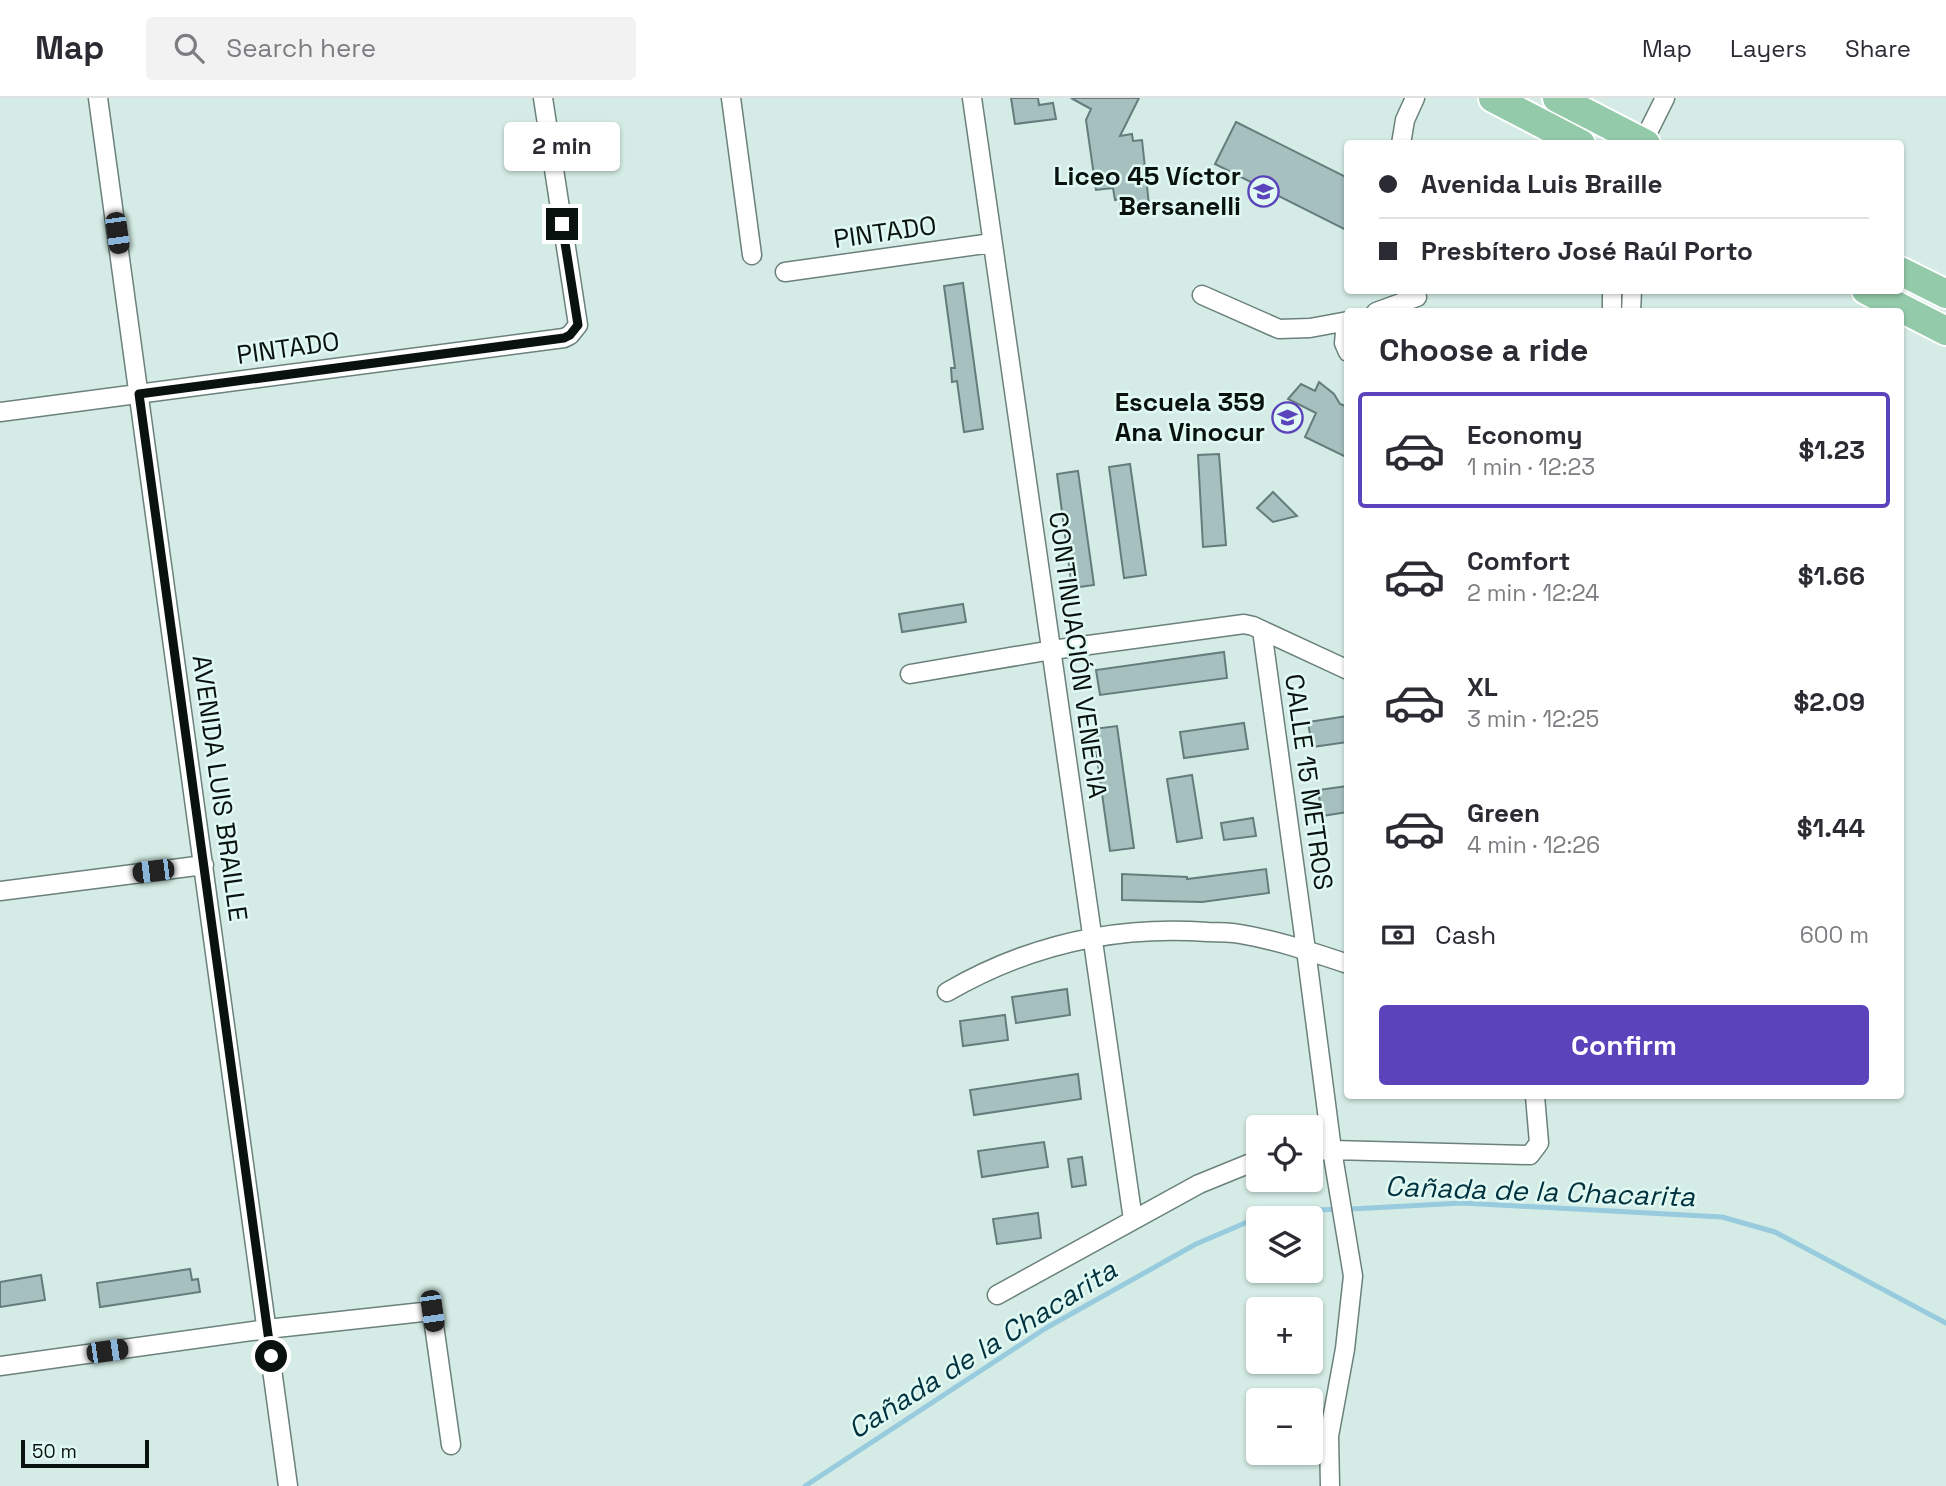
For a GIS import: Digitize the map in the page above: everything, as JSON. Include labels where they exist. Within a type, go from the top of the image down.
[{"type":"main road","points":[[1493,98],[1573,140]]},
{"type":"main road","points":[[1557,98],[1637,140]]},
{"type":"main road","points":[[1904,273],[1946,293]]},
{"type":"main road","points":[[1874,294],[1901,308]]},
{"type":"main road","points":[[1904,309],[1946,331]]},
{"type":"street","name":"AVENIDA LUIS BRAILLE","points":[[98,98],[288,1486]]},
{"type":"street","name":"PINTADO","points":[[0,412],[564,338],[570,335],[578,325],[543,98]]},
{"type":"street","points":[[731,98],[752,255]]},
{"type":"street","name":"CONTINUACIÓN VENECIA","points":[[972,98],[1133,1220]]},
{"type":"street","points":[[1402,140],[1405,120],[1415,98]]},
{"type":"street","points":[[1644,140],[1665,98]]},
{"type":"street","name":"PINTADO","points":[[785,272],[992,243]]},
{"type":"street","points":[[1202,295],[1279,329],[1344,322]]},
{"type":"street","points":[[1390,308],[1417,300]]},
{"type":"street","points":[[910,674],[1052,650],[1244,624],[1344,668]]},
{"type":"street","name":"CALLE 15 METROS","points":[[1262,630],[1332,1150],[1353,1276],[1345,1349],[1329,1436],[1330,1486]]},
{"type":"street","points":[[0,891],[204,865]]},
{"type":"street","points":[[947,992],[976,975],[1051,947],[1091,936],[1154,929],[1239,934],[1306,950],[1344,963]]},
{"type":"street","points":[[1323,1150],[1530,1155],[1539,1143],[1535,1099]]},
{"type":"street","points":[[997,1295],[1199,1184],[1246,1165]]},
{"type":"street","points":[[0,1366],[267,1329],[432,1311],[451,1445]]},
{"type":"building","points":[[1011,98],[1038,98],[1039,105],[1053,103],[1056,119],[1015,124]]},
{"type":"building","points":[[1071,98],[1139,98],[1120,136],[1132,134],[1133,141],[1142,140],[1149,205],[1121,209],[1120,199],[1115,200],[1113,188],[1096,190],[1086,120],[1091,109]]},
{"type":"building","points":[[1236,122],[1344,176],[1344,229],[1215,164]]},
{"type":"building","points":[[963,283],[983,429],[964,432],[957,381],[952,382],[951,368],[955,368],[944,286]]},
{"type":"building","points":[[1319,382],[1344,406],[1344,456],[1305,437],[1316,413],[1288,399],[1301,384],[1315,391]]},
{"type":"building","points":[[1219,454],[1226,545],[1203,547],[1198,455]]},
{"type":"building","points":[[1130,464],[1146,575],[1124,578],[1109,467]]},
{"type":"building","points":[[1078,471],[1094,585],[1072,588],[1057,474]]},
{"type":"building","points":[[1273,492],[1297,516],[1273,522],[1257,508]]},
{"type":"building","points":[[963,604],[966,622],[902,632],[899,614]]},
{"type":"building","points":[[1224,652],[1227,678],[1100,695],[1096,670]]},
{"type":"building","points":[[1344,717],[1344,743],[1312,747],[1308,722]]},
{"type":"building","points":[[1244,723],[1248,749],[1184,758],[1180,732]]},
{"type":"building","points":[[1117,726],[1134,848],[1110,851],[1093,729]]},
{"type":"building","points":[[1192,775],[1202,838],[1177,842],[1167,779]]},
{"type":"building","points":[[1344,787],[1344,813],[1322,816],[1318,790]]},
{"type":"building","points":[[1253,818],[1256,836],[1224,840],[1221,823]]},
{"type":"building","points":[[1266,869],[1269,893],[1202,902],[1122,900],[1122,874],[1187,879]]},
{"type":"building","points":[[1067,989],[1070,1015],[1016,1023],[1012,997]]},
{"type":"building","points":[[1005,1015],[1008,1040],[963,1046],[960,1021]]},
{"type":"building","points":[[1078,1074],[1081,1099],[974,1115],[970,1090]]},
{"type":"building","points":[[1044,1142],[1048,1167],[982,1177],[978,1151]]},
{"type":"building","points":[[1082,1157],[1086,1185],[1072,1187],[1068,1159]]},
{"type":"building","points":[[1038,1213],[1041,1238],[997,1244],[993,1219]]},
{"type":"building","points":[[190,1269],[192,1280],[198,1279],[200,1292],[100,1307],[97,1283]]},
{"type":"building","points":[[41,1275],[45,1300],[0,1307],[0,1282]]},
{"type":"waterway","name":"Cañada de la Chacarita","points":[[805,1486],[1046,1328],[1196,1244],[1273,1211],[1462,1203],[1722,1217],[1775,1232],[1946,1323]]},
{"type":"place","name":"Liceo 45 Víctor Bersanelli","points":[[1264,191]]},
{"type":"place","name":"Escuela 359 Ana Vinocur","points":[[1288,417]]},
{"type":"route","points":[[271,1356],[139,394],[564,338],[578,325],[562,224]]}]
